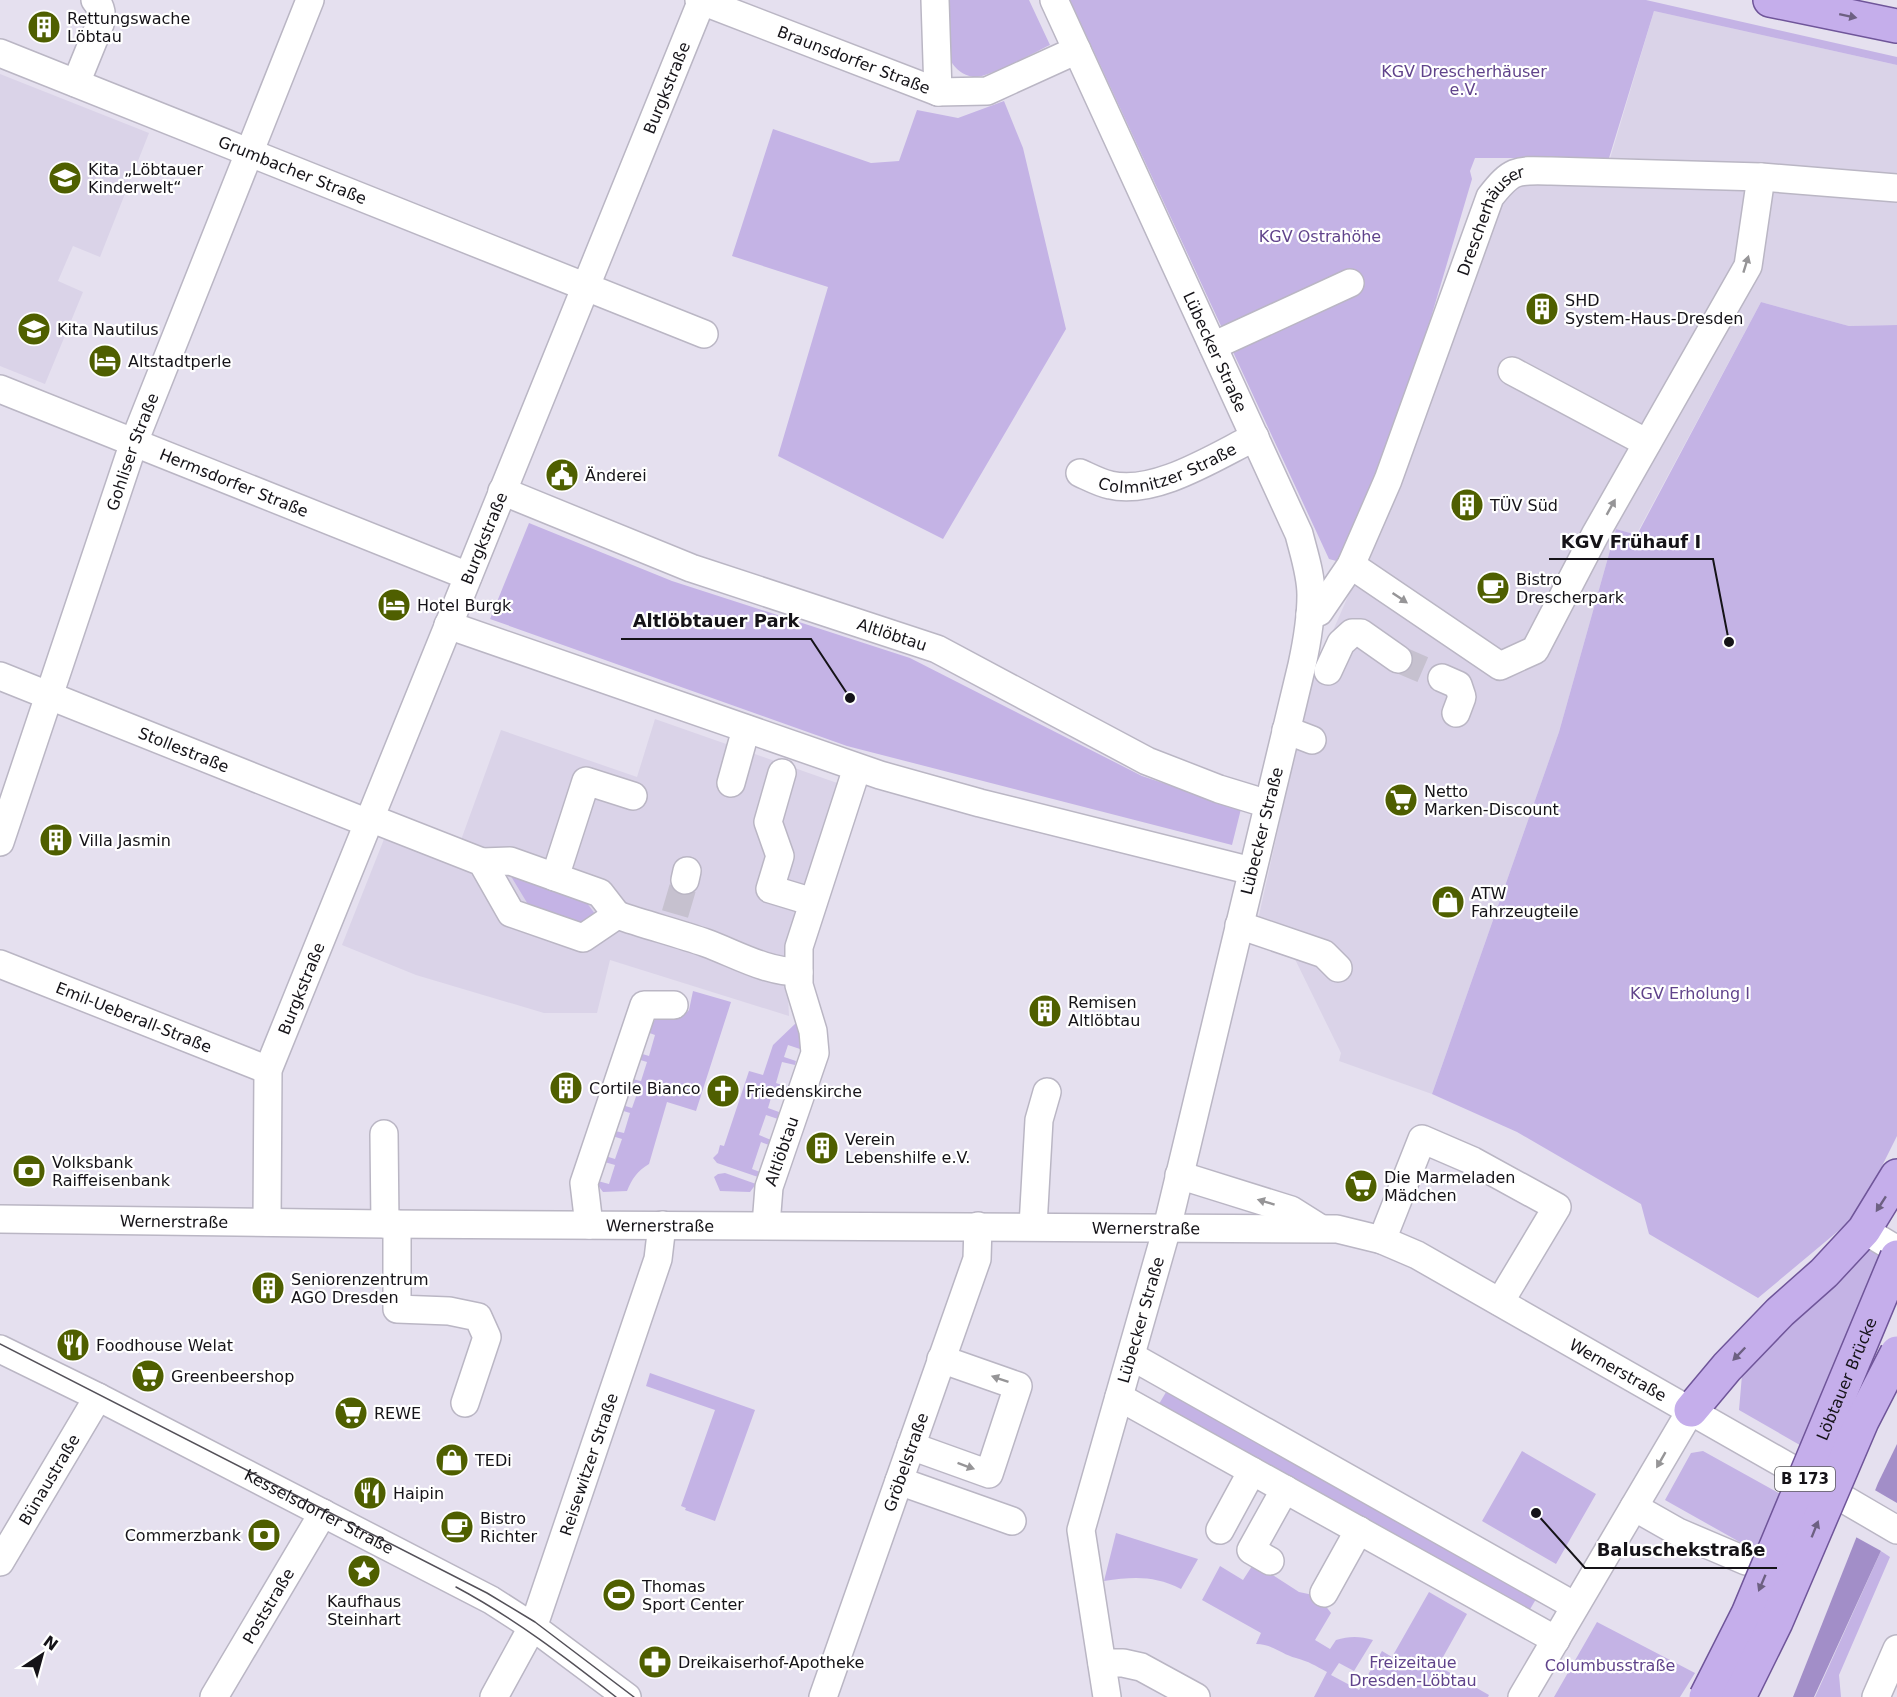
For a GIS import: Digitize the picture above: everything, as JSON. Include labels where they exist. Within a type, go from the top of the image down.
[{"type":"main road","points":[[1770,0],[1897,26]]},
{"type":"main road","points":[[1691,1410],[1727,1367],[1780,1312],[1824,1273],[1884,1244],[1897,1176]]},
{"type":"main road","name":"Löbtauer Brücke","points":[[1706,1697],[1748,1614],[1884,1244]]},
{"type":"main road","name":"Löbtauer Brücke","points":[[1739,1697],[1776,1622],[1862,1421],[1897,1353]]},
{"type":"street","points":[[76,83],[100,24],[102,14],[95,0]]},
{"type":"street","name":"Gohliser Straße","points":[[0,842],[134,442],[310,0]]},
{"type":"street","name":"Braunsdorfer Straße","points":[[701,0],[938,93],[987,90],[1077,50]]},
{"type":"street","name":"Burgkstraße","points":[[267,1222],[268,1070],[701,0]]},
{"type":"street","points":[[935,0],[938,93]]},
{"type":"street","name":"Lübecker Straße","points":[[1054,0],[1299,534],[1310,585],[1310,614],[1305,651],[1268,804],[1257,879],[1239,925],[1167,1228],[1081,1530],[1107,1697]]},
{"type":"street","name":"Grumbacher Straße","points":[[0,52],[704,334]]},
{"type":"street","name":"Drescherhäuser","points":[[1310,614],[1319,612],[1351,565],[1388,480],[1490,197],[1505,178],[1521,170],[1761,177],[1897,188]]},
{"type":"street","points":[[1351,565],[1500,666],[1535,650],[1595,535],[1748,266],[1761,177]]},
{"type":"street","points":[[1214,346],[1350,283]]},
{"type":"street","points":[[1512,371],[1647,443]]},
{"type":"street","name":"Hermsdorfer Straße","points":[[0,389],[468,576]]},
{"type":"street","name":"Colmnitzer Straße","points":[[1080,473],[1111,486],[1138,486],[1163,482],[1255,436]]},
{"type":"street","name":"Altlöbtau","points":[[502,491],[691,568],[937,649],[1147,761],[1219,789],[1268,804]]},
{"type":"street","points":[[448,625],[857,768],[1257,879]]},
{"type":"street","points":[[1328,671],[1341,643],[1352,633],[1361,633],[1398,659]]},
{"type":"street","name":"Stollestraße","points":[[0,676],[482,862]]},
{"type":"street","points":[[1442,678],[1458,685],[1462,698],[1456,713]]},
{"type":"street","points":[[731,783],[746,729]]},
{"type":"street","points":[[1286,730],[1312,740]]},
{"type":"street","name":"Altlöbtau","points":[[766,1225],[769,1187],[815,1053],[813,1030],[799,985],[799,947],[857,768]]},
{"type":"street","points":[[782,773],[768,822],[780,856],[770,889],[813,902]]},
{"type":"street","points":[[555,877],[586,780],[633,796]]},
{"type":"street","points":[[617,915],[600,892],[510,861],[482,862],[511,913],[583,938],[617,915],[672,923],[708,944],[749,961],[787,972],[799,972]]},
{"type":"street","points":[[1239,925],[1324,954],[1338,968]]},
{"type":"street","name":"Emil-Ueberall-Straße","points":[[0,964],[268,1070]]},
{"type":"street","points":[[590,1225],[584,1183],[644,1005],[674,1005]]},
{"type":"street","points":[[1033,1226],[1039,1120],[1047,1092]]},
{"type":"street","points":[[384,1134],[397,1309],[449,1311],[478,1317],[487,1337],[465,1403]]},
{"type":"street","points":[[1382,1240],[1422,1139],[1473,1161],[1557,1207],[1500,1302]]},
{"type":"street","name":"Wernerstraße","points":[[1179,1175],[1291,1210],[1319,1227]]},
{"type":"street","name":"Wernerstraße","points":[[0,1219],[391,1224],[1319,1227],[1358,1233],[1382,1240],[1417,1255],[1794,1470]]},
{"type":"street","name":"Reisewitzer Straße","points":[[494,1697],[533,1627],[658,1259],[662,1225]]},
{"type":"street","name":"Gröbelstraße","points":[[823,1697],[977,1259],[978,1226]]},
{"type":"street","name":"Kesselsdorfer Straße","points":[[0,1349],[482,1595],[533,1627],[627,1697]]},
{"type":"street","points":[[1131,1356],[1575,1606]]},
{"type":"street","points":[[911,1446],[989,1474],[1018,1386],[941,1359]]},
{"type":"street","points":[[1119,1396],[1556,1640]]},
{"type":"street","name":"Bünaustraße","points":[[0,1562],[98,1397]]},
{"type":"street","points":[[1522,1697],[1691,1410]]},
{"type":"street","points":[[1220,1530],[1252,1471]]},
{"type":"street","points":[[899,1481],[1012,1521]]},
{"type":"street","points":[[1270,1561],[1251,1550],[1285,1489]]},
{"type":"street","points":[[1838,1495],[1897,1530]]},
{"type":"street","points":[[1634,1507],[1678,1532],[1746,1561]]},
{"type":"street","name":"Poststraße","points":[[214,1697],[323,1514]]},
{"type":"street","points":[[1324,1593],[1359,1530]]},
{"type":"street","points":[[1876,1697],[1897,1648]]},
{"type":"street","points":[[1102,1663],[1141,1667],[1196,1697]]},
{"type":"shaded area","points":[[1654,11],[1897,65],[1897,325],[1849,326],[1761,302],[1636,535],[1616,529],[1559,732],[1432,1094],[1339,1061],[1341,1053],[1290,949],[1254,938],[1311,681],[1359,571],[1505,178],[1606,172]]},
{"type":"shaded area","name":"Kita „Löbtauer Kinderwelt“","points":[[0,74],[149,133],[100,257],[73,246],[58,281],[83,292],[45,384],[0,366]]},
{"type":"shaded area","points":[[655,719],[840,784],[786,955],[789,1016],[610,960],[597,1013],[544,1013],[416,975],[342,945],[394,814],[461,840],[501,730],[637,777]]},
{"type":"shaded area","points":[[1897,1444],[1897,1516],[1814,1697],[1793,1697],[1878,1483]]},
{"type":"green space","points":[[949,0],[1029,0],[1050,45],[989,74],[973,77],[966,75],[951,61]]},
{"type":"green space","name":"KGV Ostrahöhe","points":[[1070,0],[1646,0],[1897,57],[1897,65],[1654,11],[1609,158],[1475,158],[1470,171],[1472,179],[1382,483],[1340,562],[1329,559]]},
{"type":"green space","points":[[1004,101],[1023,148],[1066,329],[943,539],[778,456],[828,287],[732,256],[773,129],[871,163],[899,161],[917,110],[958,118]]},
{"type":"green space","name":"KGV Erholung I","points":[[1761,302],[1849,326],[1897,325],[1897,1136],[1873,1184],[1849,1222],[1758,1298],[1649,1234],[1641,1204],[1517,1132],[1432,1094],[1559,732],[1616,529],[1637,535]]},
{"type":"green space","points":[[529,523],[672,581],[910,658],[1142,776],[1241,809],[1232,845],[847,746],[490,619]]},
{"type":"green space","points":[[509,873],[584,899],[595,914],[594,917],[577,923],[529,906]]},
{"type":"green space","points":[[693,991],[731,1002],[696,1111],[667,1102],[649,1164],[635,1176],[627,1191],[603,1192],[594,1180],[609,1184],[615,1165],[601,1161],[602,1155],[615,1159],[622,1139],[609,1135],[611,1130],[624,1133],[630,1113],[617,1109],[619,1104],[632,1108],[639,1088],[626,1083],[628,1078],[641,1081],[647,1062],[634,1058],[636,1052],[649,1056],[655,1035],[644,1031],[652,1022],[661,1017],[684,1015],[689,1010]]},
{"type":"green space","points":[[796,1023],[802,1042],[800,1049],[788,1045],[784,1057],[796,1061],[795,1065],[782,1062],[776,1083],[788,1087],[786,1092],[774,1088],[768,1108],[779,1112],[778,1119],[766,1115],[759,1135],[771,1140],[769,1145],[761,1142],[752,1169],[760,1172],[758,1177],[717,1163],[713,1158],[718,1153],[720,1145],[724,1146],[749,1071],[763,1075],[773,1045]]},
{"type":"green space","points":[[725,1173],[756,1184],[750,1192],[720,1191],[714,1177]]},
{"type":"green space","points":[[1863,1249],[1885,1254],[1805,1448],[1739,1410],[1742,1375]]},
{"type":"green space","points":[[650,1373],[755,1410],[715,1521],[685,1510],[686,1508],[681,1506],[715,1410],[646,1386]]},
{"type":"green space","points":[[1169,1387],[1539,1594],[1529,1611],[1159,1404]]},
{"type":"green space","points":[[1522,1451],[1596,1494],[1556,1564],[1482,1521]]},
{"type":"green space","points":[[1703,1451],[1786,1497],[1761,1554],[1665,1500],[1691,1453]]},
{"type":"green space","points":[[1116,1533],[1198,1559],[1181,1589],[1161,1581],[1143,1578],[1104,1581]]},
{"type":"green space","points":[[1881,1551],[1890,1557],[1839,1675],[1841,1697],[1815,1697]]},
{"type":"green space","name":"Freizeitaue Dresden-Löbtau","points":[[1254,1563],[1299,1592],[1318,1596],[1331,1613],[1315,1640],[1330,1649],[1336,1640],[1354,1637],[1373,1640],[1354,1671],[1339,1663],[1331,1675],[1359,1690],[1382,1651],[1392,1657],[1429,1592],[1467,1614],[1438,1666],[1489,1695],[1488,1697],[1314,1697],[1327,1672],[1272,1647],[1256,1644],[1261,1633],[1202,1600],[1220,1566],[1243,1580]]},
{"type":"green space","name":"Columbusstraße","points":[[1597,1622],[1695,1673],[1680,1697],[1554,1697]]},
{"type":"pier","points":[[1873,1489],[1897,1503],[1897,1523],[1883,1552],[1854,1536]]},
{"type":"tunnel","points":[[1398,659],[1442,678]]},
{"type":"tunnel","points":[[675,914],[685,880]]},
{"type":"tram line","points":[[0,1344],[487,1593],[535,1622],[634,1697]]},
{"type":"tram line","points":[[456,1587],[519,1625],[616,1697]]},
{"type":"place","name":"Rettungswache Löbtau","points":[[44,27]]},
{"type":"place","name":"Kita „Löbtauer Kinderwelt“","points":[[65,178]]},
{"type":"place","name":"SHD System-Haus-Dresden","points":[[1542,309]]},
{"type":"place","name":"Kita Nautilus","points":[[34,329]]},
{"type":"place","name":"Altstadtperle","points":[[105,361]]},
{"type":"place","name":"Änderei","points":[[562,475]]},
{"type":"place","name":"TÜV Süd","points":[[1467,505]]},
{"type":"place","name":"Bistro Drescherpark","points":[[1493,588]]},
{"type":"place","name":"Hotel Burgk","points":[[394,605]]},
{"type":"place","name":"KGV Frühauf I","points":[[1729,642]]},
{"type":"place","name":"Altlöbtauer Park","points":[[850,698]]},
{"type":"place","name":"Netto Marken-Discount","points":[[1401,800]]},
{"type":"place","name":"Villa Jasmin","points":[[56,840]]},
{"type":"place","name":"ATW Fahrzeugteile","points":[[1448,902]]},
{"type":"place","name":"Remisen Altlöbtau","points":[[1045,1011]]},
{"type":"place","name":"Cortile Bianco","points":[[566,1088]]},
{"type":"place","name":"Friedenskirche","points":[[723,1091]]},
{"type":"place","name":"Verein Lebenshilfe e.V.","points":[[822,1148]]},
{"type":"place","name":"Volksbank Raiffeisenbank","points":[[29,1171]]},
{"type":"place","name":"Die Marmeladen Mädchen","points":[[1361,1186]]},
{"type":"place","name":"Seniorenzentrum AGO Dresden","points":[[268,1288]]},
{"type":"place","name":"Foodhouse Welat","points":[[73,1345]]},
{"type":"place","name":"Greenbeershop","points":[[148,1376]]},
{"type":"place","name":"REWE","points":[[351,1413]]},
{"type":"place","name":"TEDi","points":[[452,1460]]},
{"type":"place","name":"Haipin","points":[[370,1493]]},
{"type":"place","name":"Baluschekstraße","points":[[1536,1513]]},
{"type":"place","name":"Bistro Richter","points":[[457,1527]]},
{"type":"place","name":"Commerzbank","points":[[264,1535]]},
{"type":"place","name":"Kaufhaus Steinhart","points":[[364,1571]]},
{"type":"place","name":"Thomas Sport Center","points":[[619,1595]]},
{"type":"place","name":"Dreikaiserhof-Apotheke","points":[[655,1662]]},
{"type":"park label","name":"KGV Drescherhäuser e.V.","points":[[1464,80]]}]
